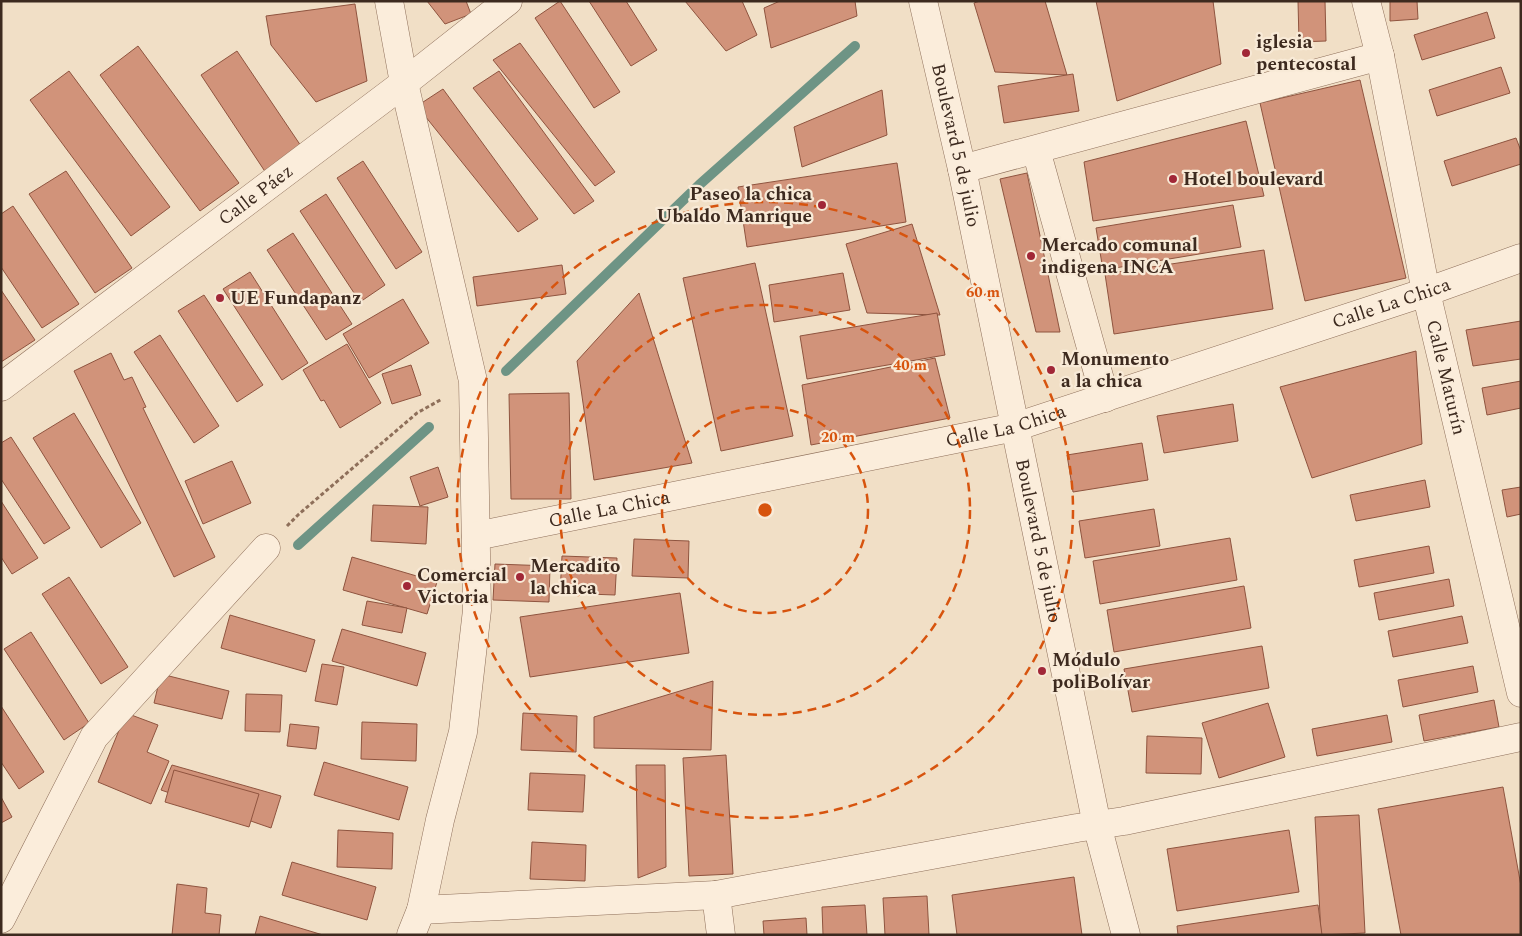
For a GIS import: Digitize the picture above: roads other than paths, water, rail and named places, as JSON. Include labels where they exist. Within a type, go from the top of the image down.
[{"type":"street","points":[[389,1],[404,83],[473,381],[477,610],[462,732],[416,922],[716,895],[1144,817],[1521,736]]},
{"type":"street","name":"Calle Páez","points":[[1,387],[404,83],[508,1]]},
{"type":"street","name":"Boulevard 5 de julio","points":[[923,1],[962,169],[1097,825],[1126,935]]},
{"type":"street","name":"Calle Maturín","points":[[1366,1],[1380,56],[1426,292],[1521,693]]},
{"type":"street","points":[[962,169],[1380,56]]},
{"type":"street","points":[[1036,150],[1105,398]]},
{"type":"street","name":"Calle La Chica","points":[[476,536],[1014,427],[1426,292],[1521,258]]},
{"type":"street","points":[[1,919],[94,737],[266,548]]},
{"type":"street","points":[[716,895],[721,935]]},
{"type":"waterway","points":[[506,371],[699,185],[855,46]]},
{"type":"waterway","points":[[298,545],[429,427]]},
{"type":"place","name":"iglesia pentecostal","points":[[1246,53]]},
{"type":"place","name":"Hotel boulevard","points":[[1173,179]]},
{"type":"place","name":"Paseo la chica Ubaldo Manrique","points":[[822,205]]},
{"type":"place","name":"Mercado comunal indigena INCA","points":[[1031,256]]},
{"type":"place","name":"UE Fundapanz","points":[[220,298]]},
{"type":"place","name":"Monumento a la chica","points":[[1051,370]]},
{"type":"place","name":"Mercadito la chica","points":[[520,577]]},
{"type":"place","name":"Comercial Victoria","points":[[407,586]]},
{"type":"place","name":"Módulo poliBolívar","points":[[1042,671]]}]
